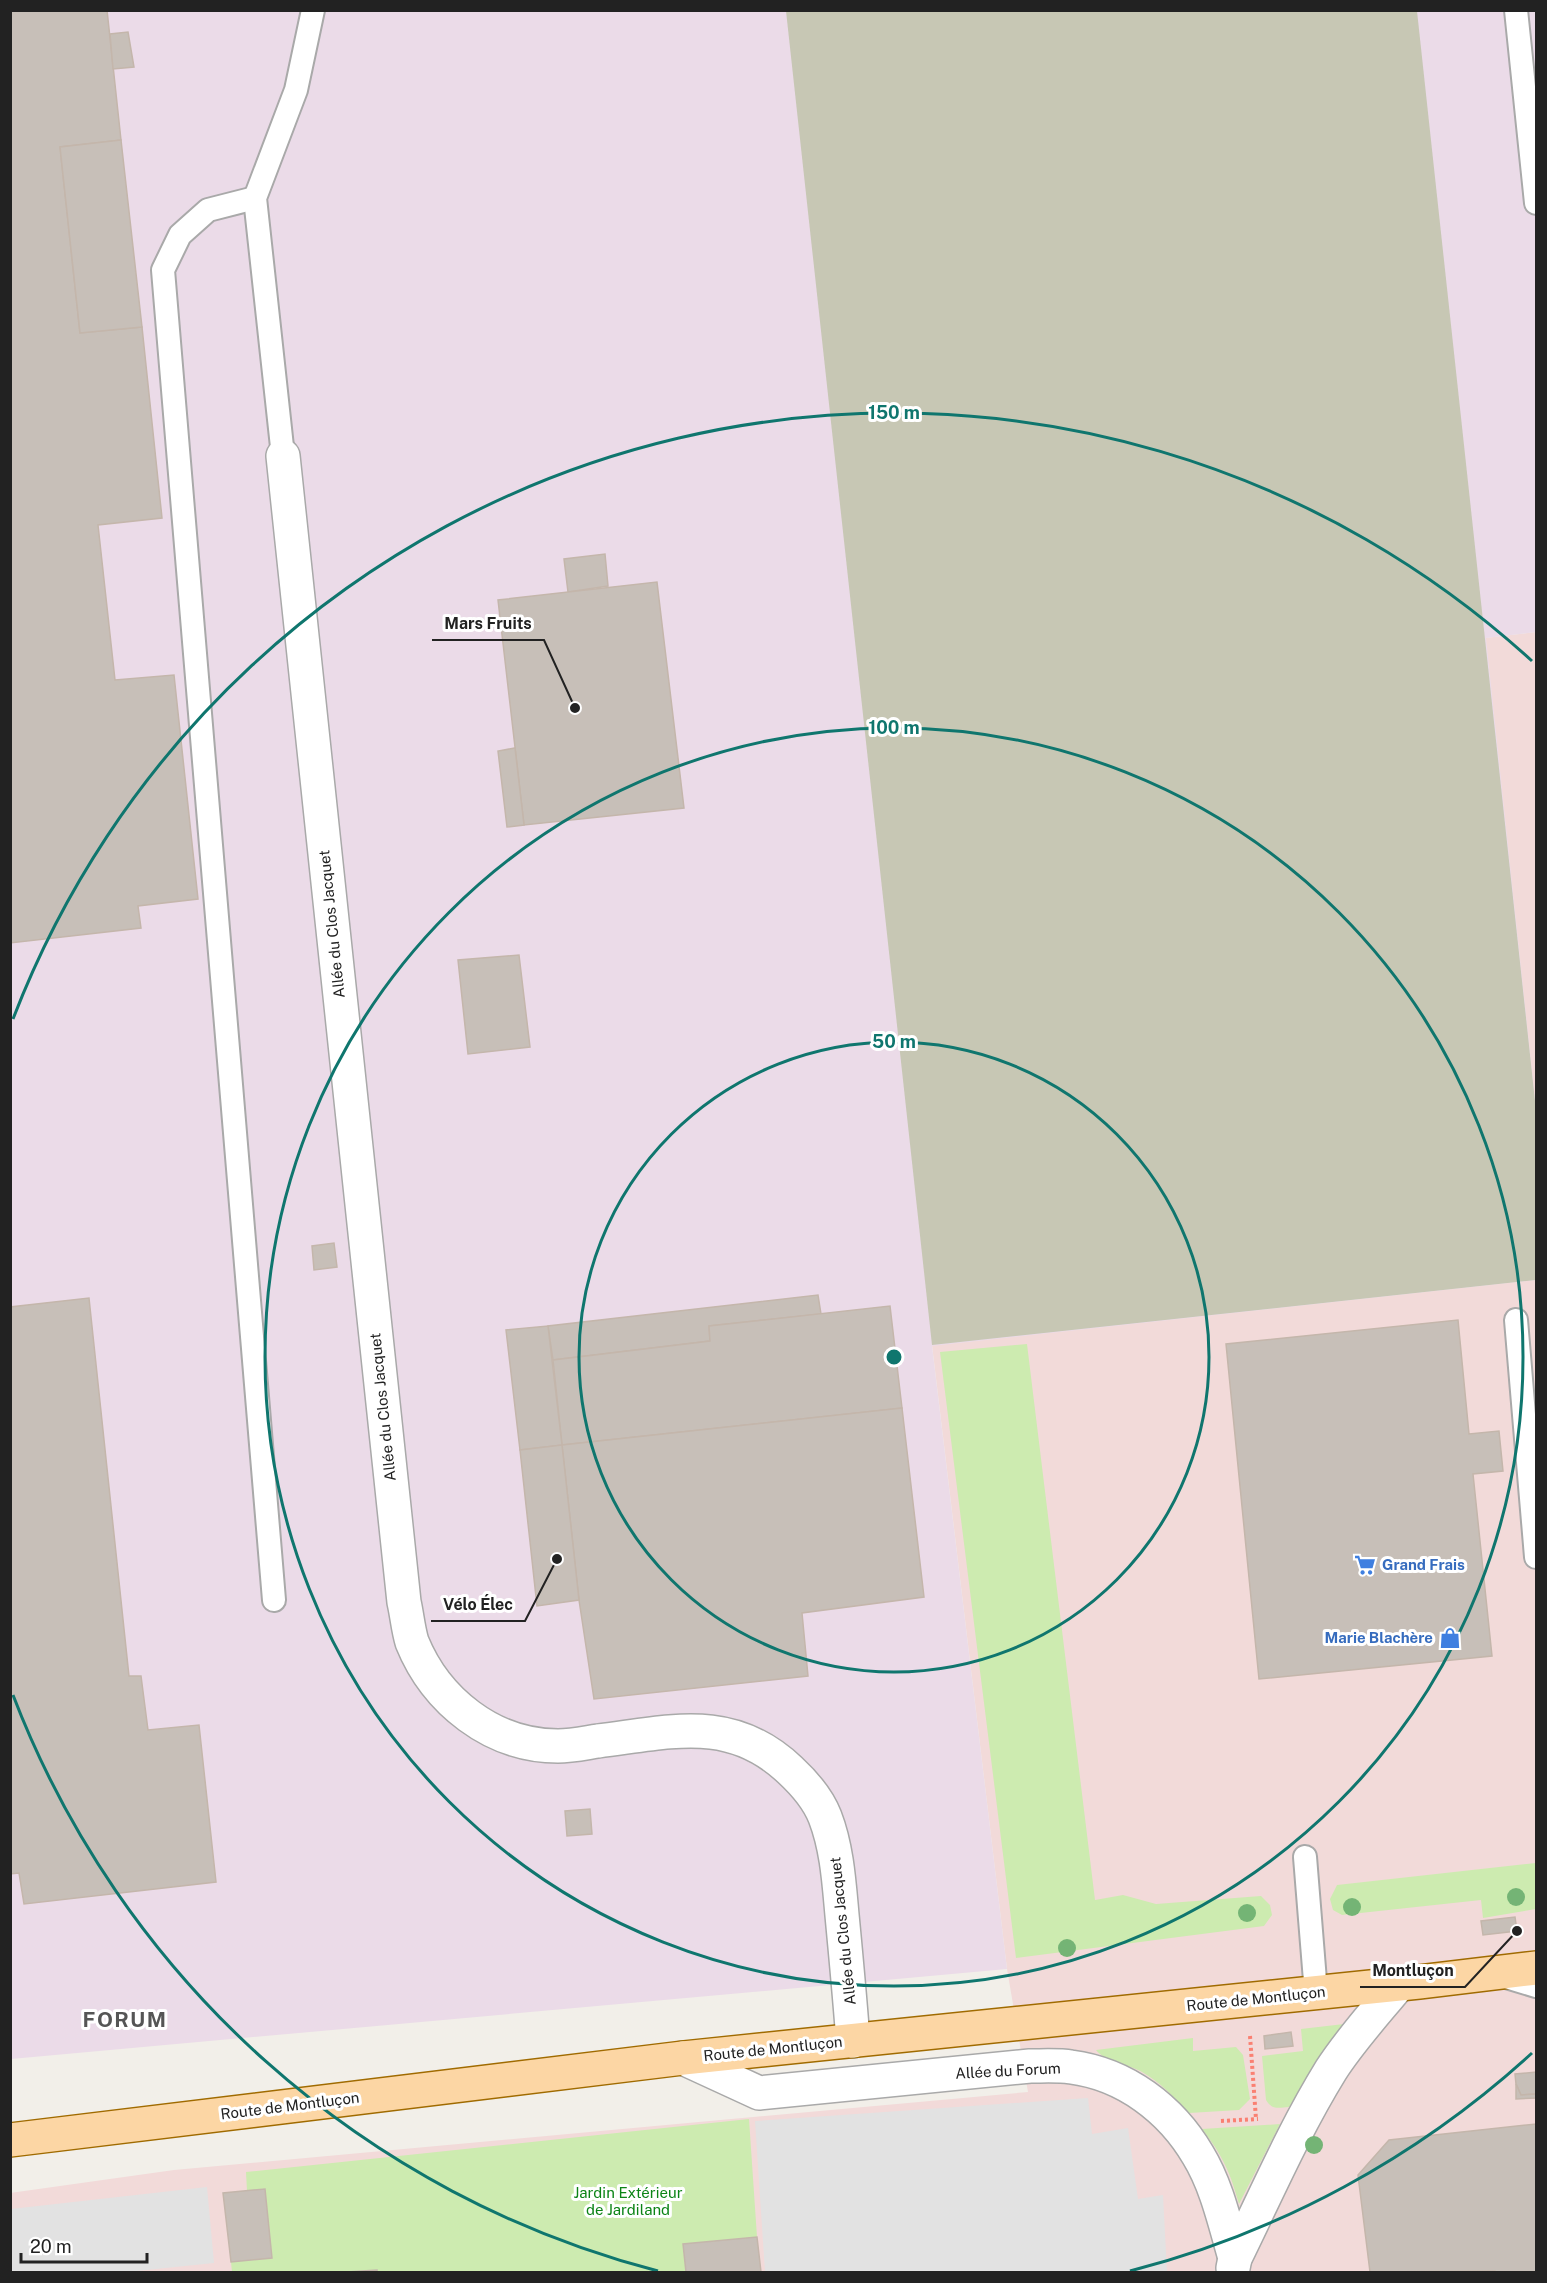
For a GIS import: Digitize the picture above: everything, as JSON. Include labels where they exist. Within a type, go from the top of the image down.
[{"type":"main road","name":"Route de Montluçon","points":[[10,2140],[683,2058],[1536,1968]]},
{"type":"street","name":"Allée du Clos Jacquet","points":[[283,456],[404,1602],[412,1640],[426,1671],[444,1696],[470,1718],[503,1735],[531,1744],[559,1746],[688,1729],[713,1731],[747,1741],[776,1757],[806,1785],[825,1815],[837,1857],[853,2041]]},
{"type":"street","name":"Allée du Forum","points":[[1233,2265],[1303,2121],[1332,2070],[1352,2040],[1399,1984]]},
{"type":"street","name":"Allée du Forum","points":[[683,2058],[759,2093],[1030,2066],[1071,2067],[1104,2075],[1132,2088],[1155,2103],[1183,2132],[1200,2157],[1210,2182],[1233,2265]]},
{"type":"lane","points":[[283,456],[255,198],[296,90],[313,10]]},
{"type":"lane","points":[[1516,10],[1536,203]]},
{"type":"lane","points":[[255,198],[208,210],[180,235],[163,270],[274,1600]]},
{"type":"lane","points":[[1516,1320],[1536,1557]]},
{"type":"lane","points":[[1305,1857],[1316,1993]]},
{"type":"lane","points":[[1493,1973],[1536,1986]]},
{"type":"path","points":[[1250,2034],[1256,2120]]},
{"type":"path","points":[[1216,2121],[1267,2119]]},
{"type":"shaded area","points":[[11,11],[1536,11],[1536,632],[1486,638],[1536,1110],[1536,1280],[932,1346],[1007,1969],[11,2059]]},
{"type":"shaded area","points":[[786,11],[1417,11],[1536,1110],[1536,1280],[932,1345]]},
{"type":"shaded area","points":[[1536,632],[1536,1110],[1485,638]]},
{"type":"shaded area","points":[[1536,1280],[1536,2272],[11,2272],[10,2193],[174,2170],[1028,2092],[1007,1969],[932,1345]]},
{"type":"shaded area","points":[[1088,2098],[1092,2134],[1128,2128],[1138,2199],[1163,2195],[1167,2272],[765,2272],[755,2121]]},
{"type":"shaded area","points":[[207,2187],[214,2263],[127,2272],[11,2272],[11,2209]]},
{"type":"green space","points":[[1027,1344],[1095,1900],[1123,1895],[1156,1904],[1261,1896],[1270,1905],[1272,1915],[1264,1926],[1016,1958],[940,1352]]},
{"type":"green space","points":[[1536,1863],[1536,1909],[1483,1918],[1481,1900],[1342,1915],[1333,1910],[1330,1899],[1337,1885]]},
{"type":"green space","points":[[1344,2024],[1289,2107],[1276,2108],[1271,2105],[1266,2100],[1262,2056],[1303,2051],[1301,2029]]},
{"type":"green space","points":[[1193,2038],[1193,2051],[1236,2047],[1243,2055],[1250,2099],[1239,2110],[1189,2113],[1149,2076],[1110,2060],[1096,2050]]},
{"type":"green space","name":"Jardin Extérieur de Jardiland","points":[[749,2119],[757,2237],[683,2244],[686,2272],[377,2272],[376,2270],[232,2272],[231,2262],[272,2257],[265,2189],[247,2191],[246,2172]]},
{"type":"green space","points":[[1280,2124],[1239,2204],[1225,2165],[1202,2129]]},
{"type":"building","points":[[10,10],[107,10],[121,140],[60,147],[80,333],[142,327],[162,518],[98,525],[115,680],[174,675],[198,899],[138,906],[141,928],[10,943]]},
{"type":"building","points":[[128,32],[134,67],[113,69],[110,34]]},
{"type":"building","points":[[121,140],[142,327],[80,333],[60,147]]},
{"type":"building","points":[[605,554],[608,586],[568,592],[564,559]]},
{"type":"building","points":[[657,582],[684,808],[524,825],[498,600]]},
{"type":"building","points":[[515,748],[524,825],[507,827],[498,751]]},
{"type":"building","points":[[519,955],[530,1047],[468,1054],[458,960]]},
{"type":"building","points":[[334,1243],[337,1267],[314,1270],[312,1246]]},
{"type":"building","points":[[818,1295],[821,1314],[709,1326],[710,1341],[553,1360],[548,1326]]},
{"type":"building","points":[[89,1298],[129,1676],[141,1676],[148,1730],[199,1725],[216,1882],[24,1904],[19,1873],[10,1874],[10,1307]]},
{"type":"building","points":[[890,1306],[902,1408],[562,1445],[553,1360],[710,1341],[709,1326]]},
{"type":"building","name":"Grand Frais","points":[[1458,1320],[1469,1434],[1499,1431],[1503,1471],[1473,1474],[1492,1656],[1259,1679],[1226,1344]]},
{"type":"building","points":[[548,1326],[562,1445],[520,1450],[506,1330]]},
{"type":"building","points":[[902,1408],[924,1597],[802,1613],[808,1676],[594,1699],[579,1600],[562,1445]]},
{"type":"building","points":[[562,1445],[579,1600],[537,1606],[520,1450]]},
{"type":"building","points":[[590,1809],[592,1834],[567,1836],[565,1811]]},
{"type":"building","points":[[1515,1917],[1517,1931],[1483,1935],[1481,1921]]},
{"type":"building","points":[[1291,2032],[1293,2046],[1265,2049],[1264,2036]]},
{"type":"building","points":[[1536,2072],[1536,2094],[1521,2095],[1515,2074]]},
{"type":"building","points":[[1516,2084],[1521,2095],[1536,2094],[1536,2098],[1516,2099]]},
{"type":"building","points":[[1536,2124],[1536,2272],[1370,2272],[1358,2175],[1389,2140]]},
{"type":"building","points":[[265,2189],[272,2258],[231,2262],[223,2193]]},
{"type":"building","points":[[757,2237],[761,2272],[686,2272],[683,2244]]},
{"type":"building","points":[[377,2270],[377,2272],[346,2272]]},
{"type":"place","name":"Mars Fruits","points":[[575,708]]},
{"type":"place","name":"Vélo Élec","points":[[557,1559]]},
{"type":"place","name":"Grand Frais","points":[[1365,1565]]},
{"type":"place","name":"Marie Blachère","points":[[1450,1638]]},
{"type":"place","name":"Montluçon","points":[[1517,1931]]},
{"type":"district","name":"FORUM","points":[[125,2020]]}]
